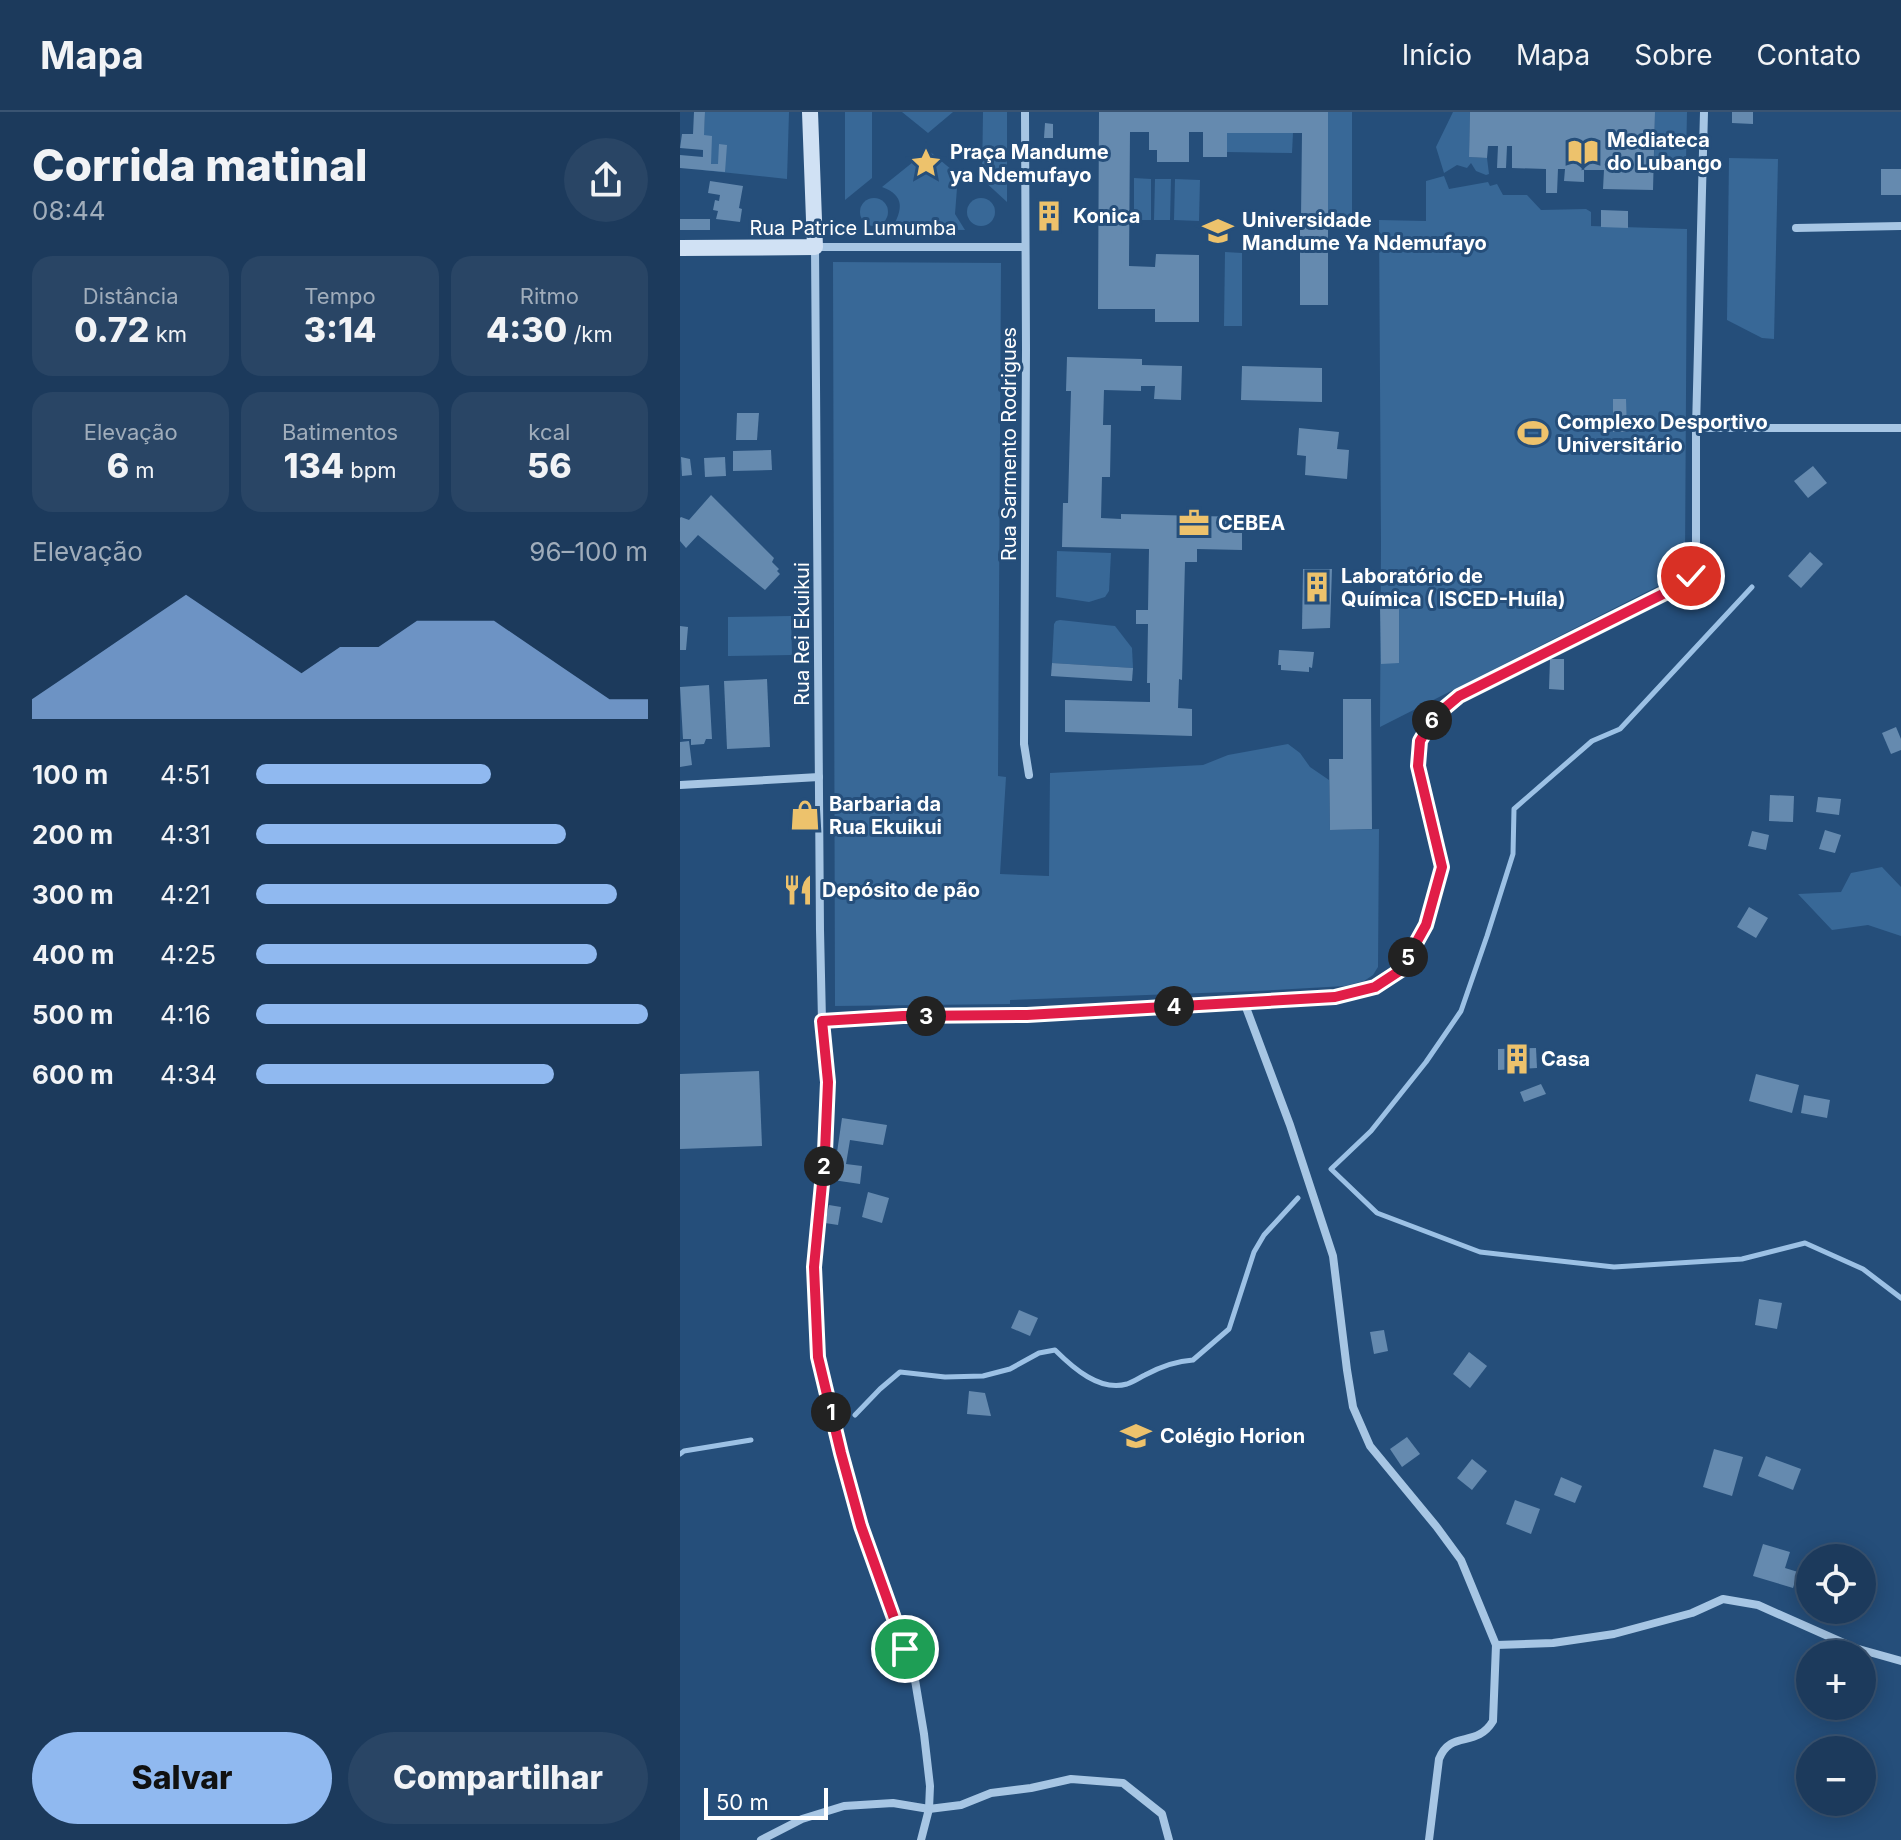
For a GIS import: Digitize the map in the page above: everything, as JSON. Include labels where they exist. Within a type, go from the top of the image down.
[{"type":"street","points":[[810,112],[815,247]]},
{"type":"street","name":"Rua Sarmento Rodrigues","points":[[1025,112],[1024,744],[1029,775]]},
{"type":"street","points":[[822,1021],[903,1016],[1027,1015],[1335,997],[1375,987],[1401,970],[1426,925],[1442,867],[1418,766],[1420,741],[1434,717],[1459,696],[1665,593],[1691,576],[1696,558],[1704,112]]},
{"type":"street","points":[[1796,228],[1901,226]]},
{"type":"street","name":"Rua Rei Ekuikui","points":[[815,247],[822,1021],[828,1082],[814,1267],[818,1357],[861,1526],[915,1680],[930,1786],[929,1809],[921,1840]]},
{"type":"street","name":"Rua Patrice Lumumba","points":[[680,248],[1025,247]]},
{"type":"street","points":[[1696,428],[1901,428]]},
{"type":"street","points":[[680,785],[819,777]]},
{"type":"street","points":[[1244,1002],[1290,1125],[1333,1256],[1353,1407],[1370,1446],[1461,1560],[1496,1645],[1493,1721],[1487,1731],[1449,1743],[1443,1750],[1439,1759],[1429,1840]]},
{"type":"street","points":[[1496,1645],[1553,1643],[1614,1634],[1692,1613],[1723,1599],[1758,1605],[1855,1648],[1901,1661]]},
{"type":"street","points":[[761,1840],[802,1819],[844,1806],[893,1803],[929,1809],[961,1805],[991,1793],[1071,1779],[1123,1783],[1162,1814],[1169,1840]]},
{"type":"shaded area","points":[[705,112],[789,112],[787,179],[702,170]]},
{"type":"shaded area","points":[[845,112],[872,112],[872,178],[845,200]]},
{"type":"shaded area","points":[[902,112],[953,112],[928,133]]},
{"type":"shaded area","points":[[983,112],[1007,112],[1007,202],[982,179]]},
{"type":"shaded area","points":[[1328,112],[1352,112],[1352,221],[1328,220]]},
{"type":"shaded area","points":[[1453,112],[1470,112],[1469,157],[1487,158],[1489,174],[1476,171],[1471,163],[1467,168],[1457,165],[1444,173],[1436,147]]},
{"type":"shaded area","points":[[1655,112],[1687,112],[1686,161],[1654,160]]},
{"type":"shaded area","points":[[1227,133],[1293,133],[1292,153],[1227,152]]},
{"type":"shaded area","points":[[928,150],[958,175],[955,214],[965,230],[892,229],[900,204],[895,195],[882,187]]},
{"type":"shaded area","points":[[1729,158],[1778,159],[1774,339],[1762,338],[1727,320]]},
{"type":"shaded area","name":"Complexo Desportivo Universitário","points":[[1444,176],[1449,189],[1488,182],[1490,186],[1497,184],[1503,195],[1527,195],[1541,210],[1586,209],[1591,212],[1591,226],[1687,229],[1685,561],[1682,571],[1674,578],[1380,727],[1379,220],[1426,221],[1426,181]]},
{"type":"shaded area","points":[[1134,178],[1151,179],[1151,220],[1134,220]]},
{"type":"shaded area","points":[[1155,179],[1171,179],[1170,220],[1154,220]]},
{"type":"shaded area","points":[[1175,179],[1200,180],[1199,221],[1174,220]]},
{"type":"shaded area","points":[[874,198],[884,202],[888,212],[884,222],[874,226],[864,222],[860,212],[864,202]]},
{"type":"shaded area","points":[[981,198],[991,202],[995,212],[991,222],[981,226],[971,222],[967,212],[971,202]]},
{"type":"shaded area","points":[[1225,252],[1242,253],[1242,326],[1224,326]]},
{"type":"shaded area","points":[[833,262],[1001,263],[998,776],[1006,777],[1000,874],[1049,876],[1050,773],[1203,765],[1228,755],[1288,744],[1300,753],[1310,767],[1329,780],[1330,830],[1379,829],[1378,967],[1373,975],[1345,986],[1010,1000],[1010,1004],[835,1006]]},
{"type":"shaded area","points":[[1057,551],[1111,553],[1109,591],[1105,597],[1089,602],[1056,597]]},
{"type":"shaded area","points":[[791,616],[792,655],[728,656],[728,617]]},
{"type":"shaded area","points":[[1060,620],[1115,626],[1132,648],[1133,668],[1052,663],[1054,624]]},
{"type":"shaded area","points":[[1882,867],[1901,887],[1901,936],[1868,925],[1832,930],[1798,894],[1841,892],[1851,873]]},
{"type":"building","points":[[694,112],[705,112],[704,135],[712,136],[711,164],[718,164],[719,144],[727,145],[725,172],[680,168],[680,155],[703,157],[703,150],[680,148],[682,134],[693,134]]},
{"type":"building","points":[[1099,112],[1328,112],[1328,217],[1301,217],[1302,133],[1227,133],[1227,157],[1203,157],[1203,132],[1189,132],[1189,162],[1157,162],[1157,150],[1149,150],[1149,132],[1130,132],[1129,266],[1155,267],[1156,254],[1199,255],[1199,322],[1155,322],[1155,309],[1098,309]]},
{"type":"building","name":"Mediateca do Lubango","points":[[1470,112],[1655,112],[1653,190],[1603,189],[1604,170],[1584,170],[1584,182],[1564,181],[1565,169],[1558,169],[1557,193],[1546,193],[1546,169],[1512,168],[1512,146],[1507,146],[1506,168],[1497,168],[1498,146],[1488,146],[1487,158],[1469,157]]},
{"type":"building","points":[[1732,112],[1753,112],[1753,124],[1732,123]]},
{"type":"building","points":[[1045,123],[1053,124],[1053,138],[1044,138]]},
{"type":"building","points":[[1881,169],[1901,169],[1901,195],[1881,195]]},
{"type":"building","points":[[710,181],[743,186],[740,222],[716,219],[718,211],[713,210],[715,200],[719,201],[720,195],[708,193]]},
{"type":"building","points":[[1601,210],[1628,211],[1628,228],[1601,227]]},
{"type":"building","points":[[680,219],[710,219],[710,230],[680,230]]},
{"type":"building","points":[[1300,225],[1328,225],[1328,305],[1300,305]]},
{"type":"building","points":[[1067,357],[1142,359],[1142,365],[1182,366],[1181,400],[1154,399],[1155,386],[1141,386],[1141,391],[1104,390],[1103,425],[1111,425],[1110,477],[1102,477],[1101,518],[1121,519],[1121,514],[1242,517],[1242,550],[1197,549],[1197,562],[1185,562],[1182,680],[1179,679],[1178,708],[1192,709],[1192,736],[1065,732],[1065,700],[1150,702],[1150,683],[1147,683],[1148,624],[1136,624],[1136,610],[1148,610],[1149,549],[1062,547],[1063,503],[1068,503],[1071,391],[1066,391]]},
{"type":"building","points":[[1242,366],[1322,368],[1322,402],[1241,400]]},
{"type":"building","points":[[1613,399],[1626,399],[1627,432],[1613,432]]},
{"type":"building","points":[[737,413],[759,413],[757,440],[736,440]]},
{"type":"building","points":[[1299,428],[1339,432],[1337,449],[1349,450],[1347,479],[1305,475],[1306,456],[1297,455]]},
{"type":"building","points":[[771,450],[772,470],[733,471],[733,451]]},
{"type":"building","points":[[681,457],[690,459],[692,475],[682,476]]},
{"type":"building","points":[[725,457],[726,476],[705,477],[704,458]]},
{"type":"building","points":[[1813,466],[1827,483],[1808,498],[1794,481]]},
{"type":"building","points":[[711,495],[774,558],[772,562],[780,574],[765,590],[698,535],[686,548],[680,541],[680,518],[689,520]]},
{"type":"building","points":[[1810,552],[1823,564],[1801,588],[1788,576]]},
{"type":"building","name":"Laboratório de Química ( ISCED-Huíla)","points":[[1303,569],[1332,569],[1330,628],[1302,629]]},
{"type":"building","points":[[1380,605],[1399,605],[1399,663],[1381,664]]},
{"type":"building","points":[[680,626],[688,627],[686,650],[680,650]]},
{"type":"building","points":[[1279,650],[1314,652],[1312,668],[1309,667],[1309,672],[1281,670],[1281,665],[1278,665]]},
{"type":"building","points":[[1550,659],[1564,659],[1564,690],[1549,689]]},
{"type":"building","points":[[1052,663],[1133,668],[1132,681],[1051,676]]},
{"type":"building","points":[[767,679],[770,747],[727,749],[724,681]]},
{"type":"building","points":[[709,685],[712,739],[706,739],[704,744],[691,745],[691,739],[683,739],[680,687]]},
{"type":"building","points":[[1343,699],[1371,699],[1372,829],[1330,830],[1329,759],[1343,759]]},
{"type":"building","points":[[1896,727],[1901,750],[1891,754],[1882,733]]},
{"type":"building","points":[[689,741],[692,765],[680,767],[680,742]]},
{"type":"building","points":[[1770,795],[1794,796],[1793,822],[1769,821]]},
{"type":"building","points":[[1818,797],[1841,799],[1839,815],[1816,812]]},
{"type":"building","points":[[1825,830],[1841,835],[1835,853],[1819,849]]},
{"type":"building","points":[[1752,831],[1769,835],[1766,850],[1748,846]]},
{"type":"building","points":[[1749,907],[1768,918],[1756,938],[1737,927]]},
{"type":"building","name":"Casa","points":[[1536,1048],[1537,1068],[1498,1070],[1498,1049]]},
{"type":"building","points":[[759,1071],[762,1146],[680,1149],[680,1074]]},
{"type":"building","points":[[1756,1074],[1799,1085],[1792,1113],[1749,1101]]},
{"type":"building","name":"Casa","points":[[1541,1084],[1546,1094],[1524,1102],[1520,1092]]},
{"type":"building","points":[[1804,1095],[1830,1100],[1827,1118],[1801,1113]]},
{"type":"building","points":[[842,1118],[887,1125],[883,1145],[850,1140],[846,1164],[862,1166],[860,1184],[833,1180]]},
{"type":"building","points":[[868,1192],[889,1198],[882,1223],[862,1217]]},
{"type":"building","points":[[829,1205],[841,1207],[838,1225],[825,1223]]},
{"type":"building","points":[[1759,1299],[1782,1303],[1777,1329],[1755,1325]]},
{"type":"building","points":[[1019,1310],[1038,1318],[1030,1336],[1011,1328]]},
{"type":"building","points":[[1384,1330],[1388,1351],[1374,1354],[1370,1332]]},
{"type":"building","points":[[1469,1352],[1487,1366],[1470,1388],[1453,1374]]},
{"type":"building","points":[[969,1391],[985,1393],[991,1416],[967,1414]]},
{"type":"building","points":[[1407,1437],[1420,1454],[1402,1467],[1390,1449]]},
{"type":"building","points":[[1714,1449],[1743,1457],[1732,1496],[1703,1487]]},
{"type":"building","points":[[1766,1456],[1801,1469],[1793,1490],[1758,1476]]},
{"type":"building","points":[[1472,1459],[1487,1471],[1472,1490],[1457,1478]]},
{"type":"building","points":[[1561,1477],[1582,1486],[1575,1503],[1554,1495]]},
{"type":"building","points":[[1515,1500],[1540,1509],[1531,1534],[1506,1524]]},
{"type":"building","points":[[1763,1544],[1790,1552],[1785,1568],[1796,1571],[1793,1588],[1753,1576]]},
{"type":"waterway","points":[[1752,587],[1620,729],[1592,741],[1514,809],[1513,854],[1461,1011],[1426,1062],[1371,1131],[1331,1169],[1377,1213],[1480,1252],[1614,1267],[1742,1259],[1805,1243],[1863,1269],[1901,1298]]},
{"type":"waterway","points":[[855,1415],[900,1372],[945,1377],[983,1376],[1010,1369],[1039,1353],[1055,1350],[1088,1377],[1117,1386],[1168,1365],[1193,1360],[1229,1329],[1254,1252],[1264,1235],[1298,1198]]},
{"type":"waterway","points":[[680,1454],[751,1440]]},
{"type":"place","name":"Mediateca do Lubango","points":[[1583,152]]},
{"type":"place","name":"Praça Mandume ya Ndemufayo","points":[[926,163]]},
{"type":"place","name":"Konica","points":[[1049,216]]},
{"type":"place","name":"Universidade Mandume Ya Ndemufayo","points":[[1218,231]]},
{"type":"place","name":"Complexo Desportivo Universitário","points":[[1533,433]]},
{"type":"place","name":"CEBEA","points":[[1194,523]]},
{"type":"place","name":"Laboratório de Química ( ISCED-Huíla)","points":[[1317,587]]},
{"type":"place","name":"Barbaria da Rua Ekuikui","points":[[805,815]]},
{"type":"place","name":"Depósito de pão","points":[[798,890]]},
{"type":"place","name":"Casa","points":[[1517,1059]]},
{"type":"place","name":"Colégio Horion","points":[[1136,1436]]},
{"type":"route","points":[[905,1649],[861,1526],[818,1357],[814,1267],[828,1082],[822,1021],[903,1016],[1027,1015],[1335,997],[1375,987],[1401,970],[1426,925],[1442,867],[1418,766],[1420,741],[1434,717],[1459,696],[1677,587],[1691,576]]}]
